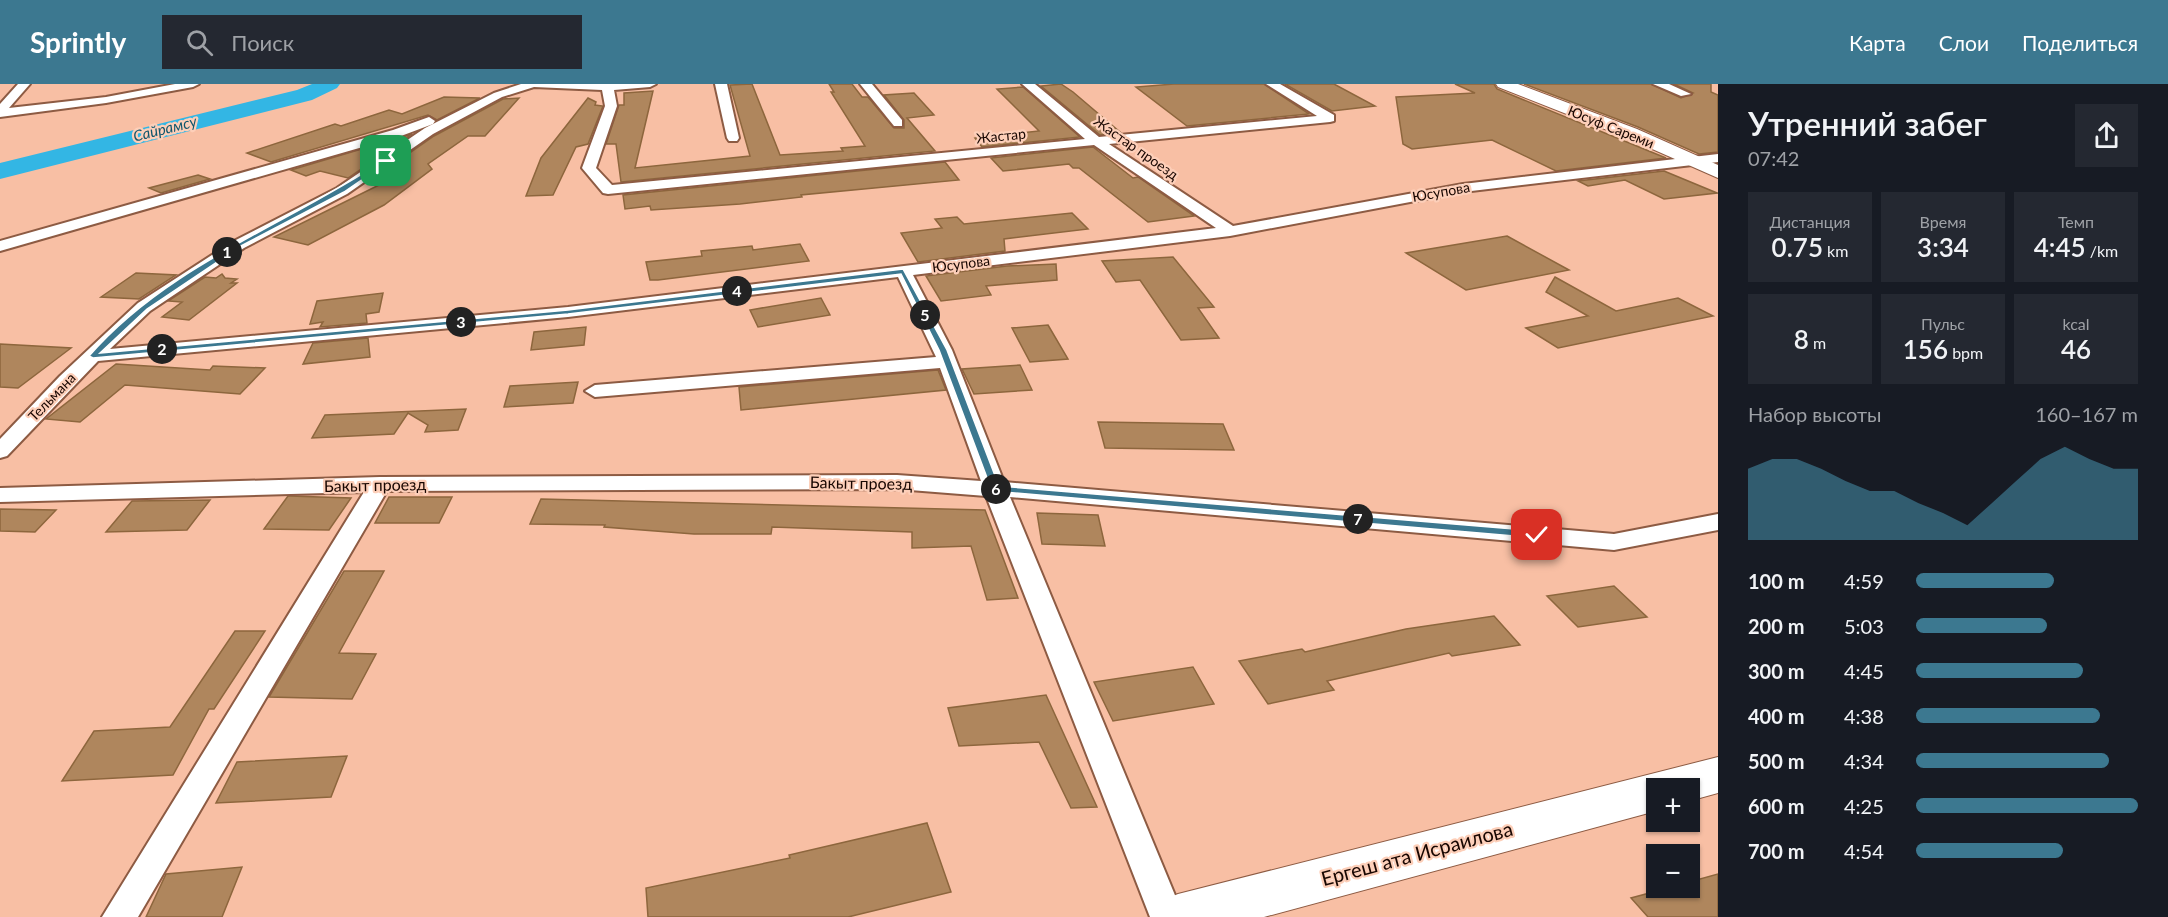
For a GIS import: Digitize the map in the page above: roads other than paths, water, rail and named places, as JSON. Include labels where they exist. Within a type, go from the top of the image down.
[{"type":"main road","name":"Юсуф Сареми","points":[[1504,84],[1631,133],[1718,172]]},
{"type":"main road","points":[[1700,780],[1718,775]]},
{"type":"main road","name":"Ергеш ата Исраилова","points":[[1178,917],[1646,795]]},
{"type":"street","points":[[0,112],[24,84]]},
{"type":"street","points":[[0,112],[106,100],[193,84]]},
{"type":"street","name":"Тельмана","points":[[0,451],[144,307],[238,245],[342,190],[429,131],[498,94],[533,84],[607,86],[650,84]]},
{"type":"street","points":[[721,84],[733,138]]},
{"type":"street","points":[[866,84],[898,123]]},
{"type":"street","name":"Жастар проезд","points":[[1028,84],[1096,141],[1230,231]]},
{"type":"street","name":"Жастар","points":[[607,86],[611,106],[589,168],[608,190],[1330,118],[1272,84]]},
{"type":"street","points":[[1659,84],[1685,94]]},
{"type":"street","points":[[0,246],[397,133],[498,94]]},
{"type":"street","name":"Юсупова","points":[[93,356],[568,312],[1230,231],[1463,188],[1689,159],[1718,158]]},
{"type":"street","points":[[903,271],[948,362],[995,489],[1167,917]]},
{"type":"street","points":[[595,391],[948,362]]},
{"type":"street","name":"Бакыт проезд","points":[[0,495],[380,484],[897,482],[1149,500],[1614,542],[1718,522]]},
{"type":"street","points":[[119,917],[380,484]]},
{"type":"waterway","name":"Сайрамсу","points":[[0,171],[304,95],[330,84]]}]
